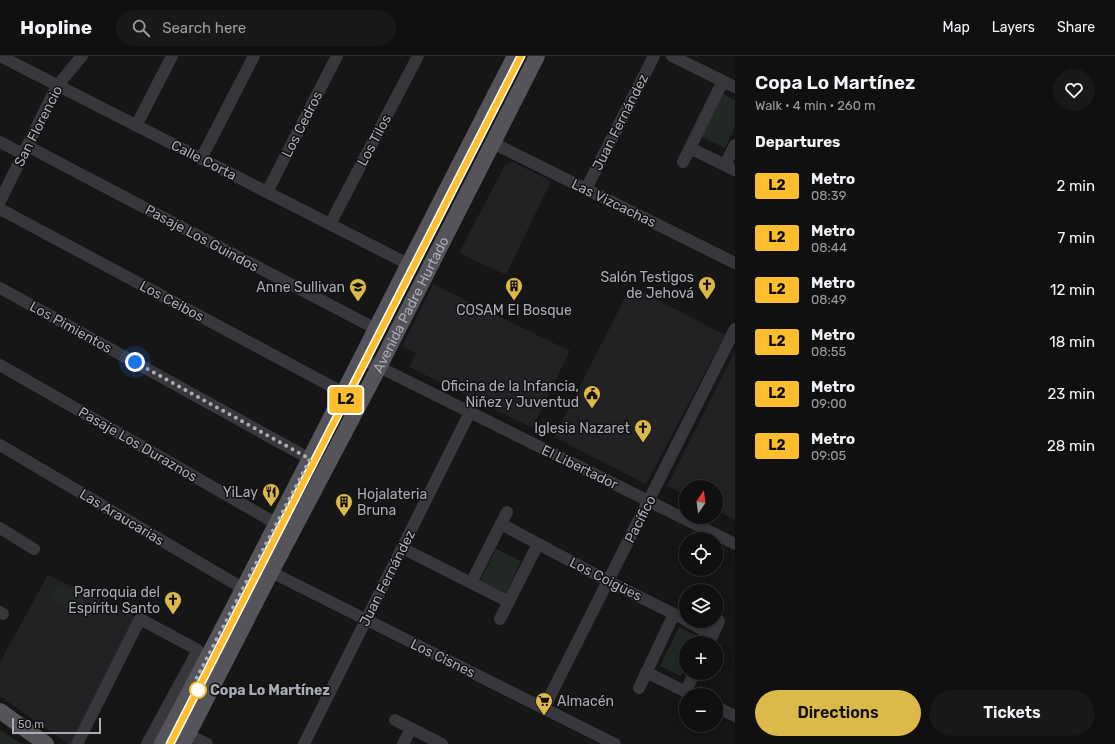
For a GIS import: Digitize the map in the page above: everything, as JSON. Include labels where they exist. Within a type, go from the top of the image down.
[{"type":"main road","name":"Avenida Padre Hurtado","points":[[162,744],[244,589],[515,56]]},
{"type":"main road","name":"Avenida Padre Hurtado","points":[[186,739],[270,572],[380,367],[537,56]]},
{"type":"main road","points":[[0,711],[46,744]]},
{"type":"street","name":"San Florencio","points":[[0,201],[57,86],[82,56]]},
{"type":"street","points":[[136,126],[172,56]]},
{"type":"street","points":[[201,159],[254,56]]},
{"type":"street","name":"Los Cedros","points":[[267,192],[337,56]]},
{"type":"street","name":"Los Tilos","points":[[330,224],[418,56]]},
{"type":"street","name":"Juan Fernández","points":[[586,189],[654,56]]},
{"type":"street","points":[[672,56],[735,87]]},
{"type":"street","name":"Calle Corta","points":[[5,57],[57,86],[408,264]]},
{"type":"street","points":[[683,162],[723,81]]},
{"type":"street","name":"Pasaje Los Guindos","points":[[0,142],[25,150],[376,329]]},
{"type":"street","name":"Las Vizcachas","points":[[493,143],[735,263]]},
{"type":"street","points":[[690,148],[730,168],[735,145]]},
{"type":"street","name":"Los Ceibos","points":[[0,209],[344,393]]},
{"type":"street","name":"Los Pimientos","points":[[0,288],[310,459]]},
{"type":"street","name":"Pacífico","points":[[544,708],[735,329]]},
{"type":"street","name":"El Libertador","points":[[361,358],[735,544]]},
{"type":"street","name":"Pasaje Los Duraznos","points":[[0,365],[277,524]]},
{"type":"street","name":"Juan Fernández","points":[[304,744],[470,412]]},
{"type":"street","name":"Las Araucarias","points":[[0,445],[244,589]]},
{"type":"street","points":[[471,583],[507,512]]},
{"type":"street","name":"Los Coigües","points":[[501,524],[679,617]]},
{"type":"street","points":[[0,528],[34,549]]},
{"type":"street","points":[[500,619],[538,544]]},
{"type":"street","points":[[402,548],[509,602]]},
{"type":"street","name":"Los Cisnes","points":[[270,572],[615,744]]},
{"type":"street","points":[[639,688],[674,614]]},
{"type":"street","points":[[77,744],[140,619],[198,650],[147,744]]},
{"type":"street","name":"Los Coigües","points":[[696,628],[706,636]]},
{"type":"street","points":[[646,672],[679,688]]},
{"type":"street","points":[[723,710],[735,716]]},
{"type":"street","points":[[394,720],[442,744]]},
{"type":"street","points":[[404,744],[411,729]]},
{"type":"street","points":[[186,739],[207,744]]},
{"type":"shaded area","points":[[723,94],[735,100],[735,127],[725,148],[702,137]]},
{"type":"shaded area","points":[[513,162],[551,181],[506,275],[459,253],[505,165]]},
{"type":"shaded area","points":[[433,284],[570,351],[532,428],[409,367],[416,353],[402,346]]},
{"type":"shaded area","points":[[631,286],[725,335],[646,484],[554,437]]},
{"type":"shaded area","points":[[735,351],[735,520],[723,514],[723,480],[679,480],[679,492],[667,486]]},
{"type":"shaded area","points":[[496,549],[521,561],[505,595],[480,582]]},
{"type":"shaded area","points":[[48,575],[140,619],[77,744],[68,744],[0,696],[0,662]]},
{"type":"shaded area","points":[[58,584],[85,597],[77,613],[50,599]]},
{"type":"shaded area","points":[[679,627],[698,636],[679,636],[679,675],[660,666]]},
{"type":"shaded area","points":[[0,730],[21,744],[0,744]]},
{"type":"metro line","name":"L2","points":[[170,744],[521,56]]},
{"type":"place","name":"Salón Testigos de Jehová","points":[[707,300]]},
{"type":"place","name":"COSAM El Bosque","points":[[514,301]]},
{"type":"place","name":"Anne Sullivan","points":[[358,302]]},
{"type":"place","name":"Oficina de la Infancia, Niñez y Juventud","points":[[592,409]]},
{"type":"place","name":"Iglesia Nazaret","points":[[643,443]]},
{"type":"place","name":"YiLay","points":[[271,507]]},
{"type":"place","name":"Hojalateria Bruna","points":[[344,517]]},
{"type":"place","name":"Parroquia del Espíritu Santo","points":[[173,615]]},
{"type":"place","name":"Copa Lo Martínez","points":[[198,690]]},
{"type":"place","name":"Almacén","points":[[544,716]]},
{"type":"route","points":[[135,362],[310,459],[195,681],[198,690]]}]
